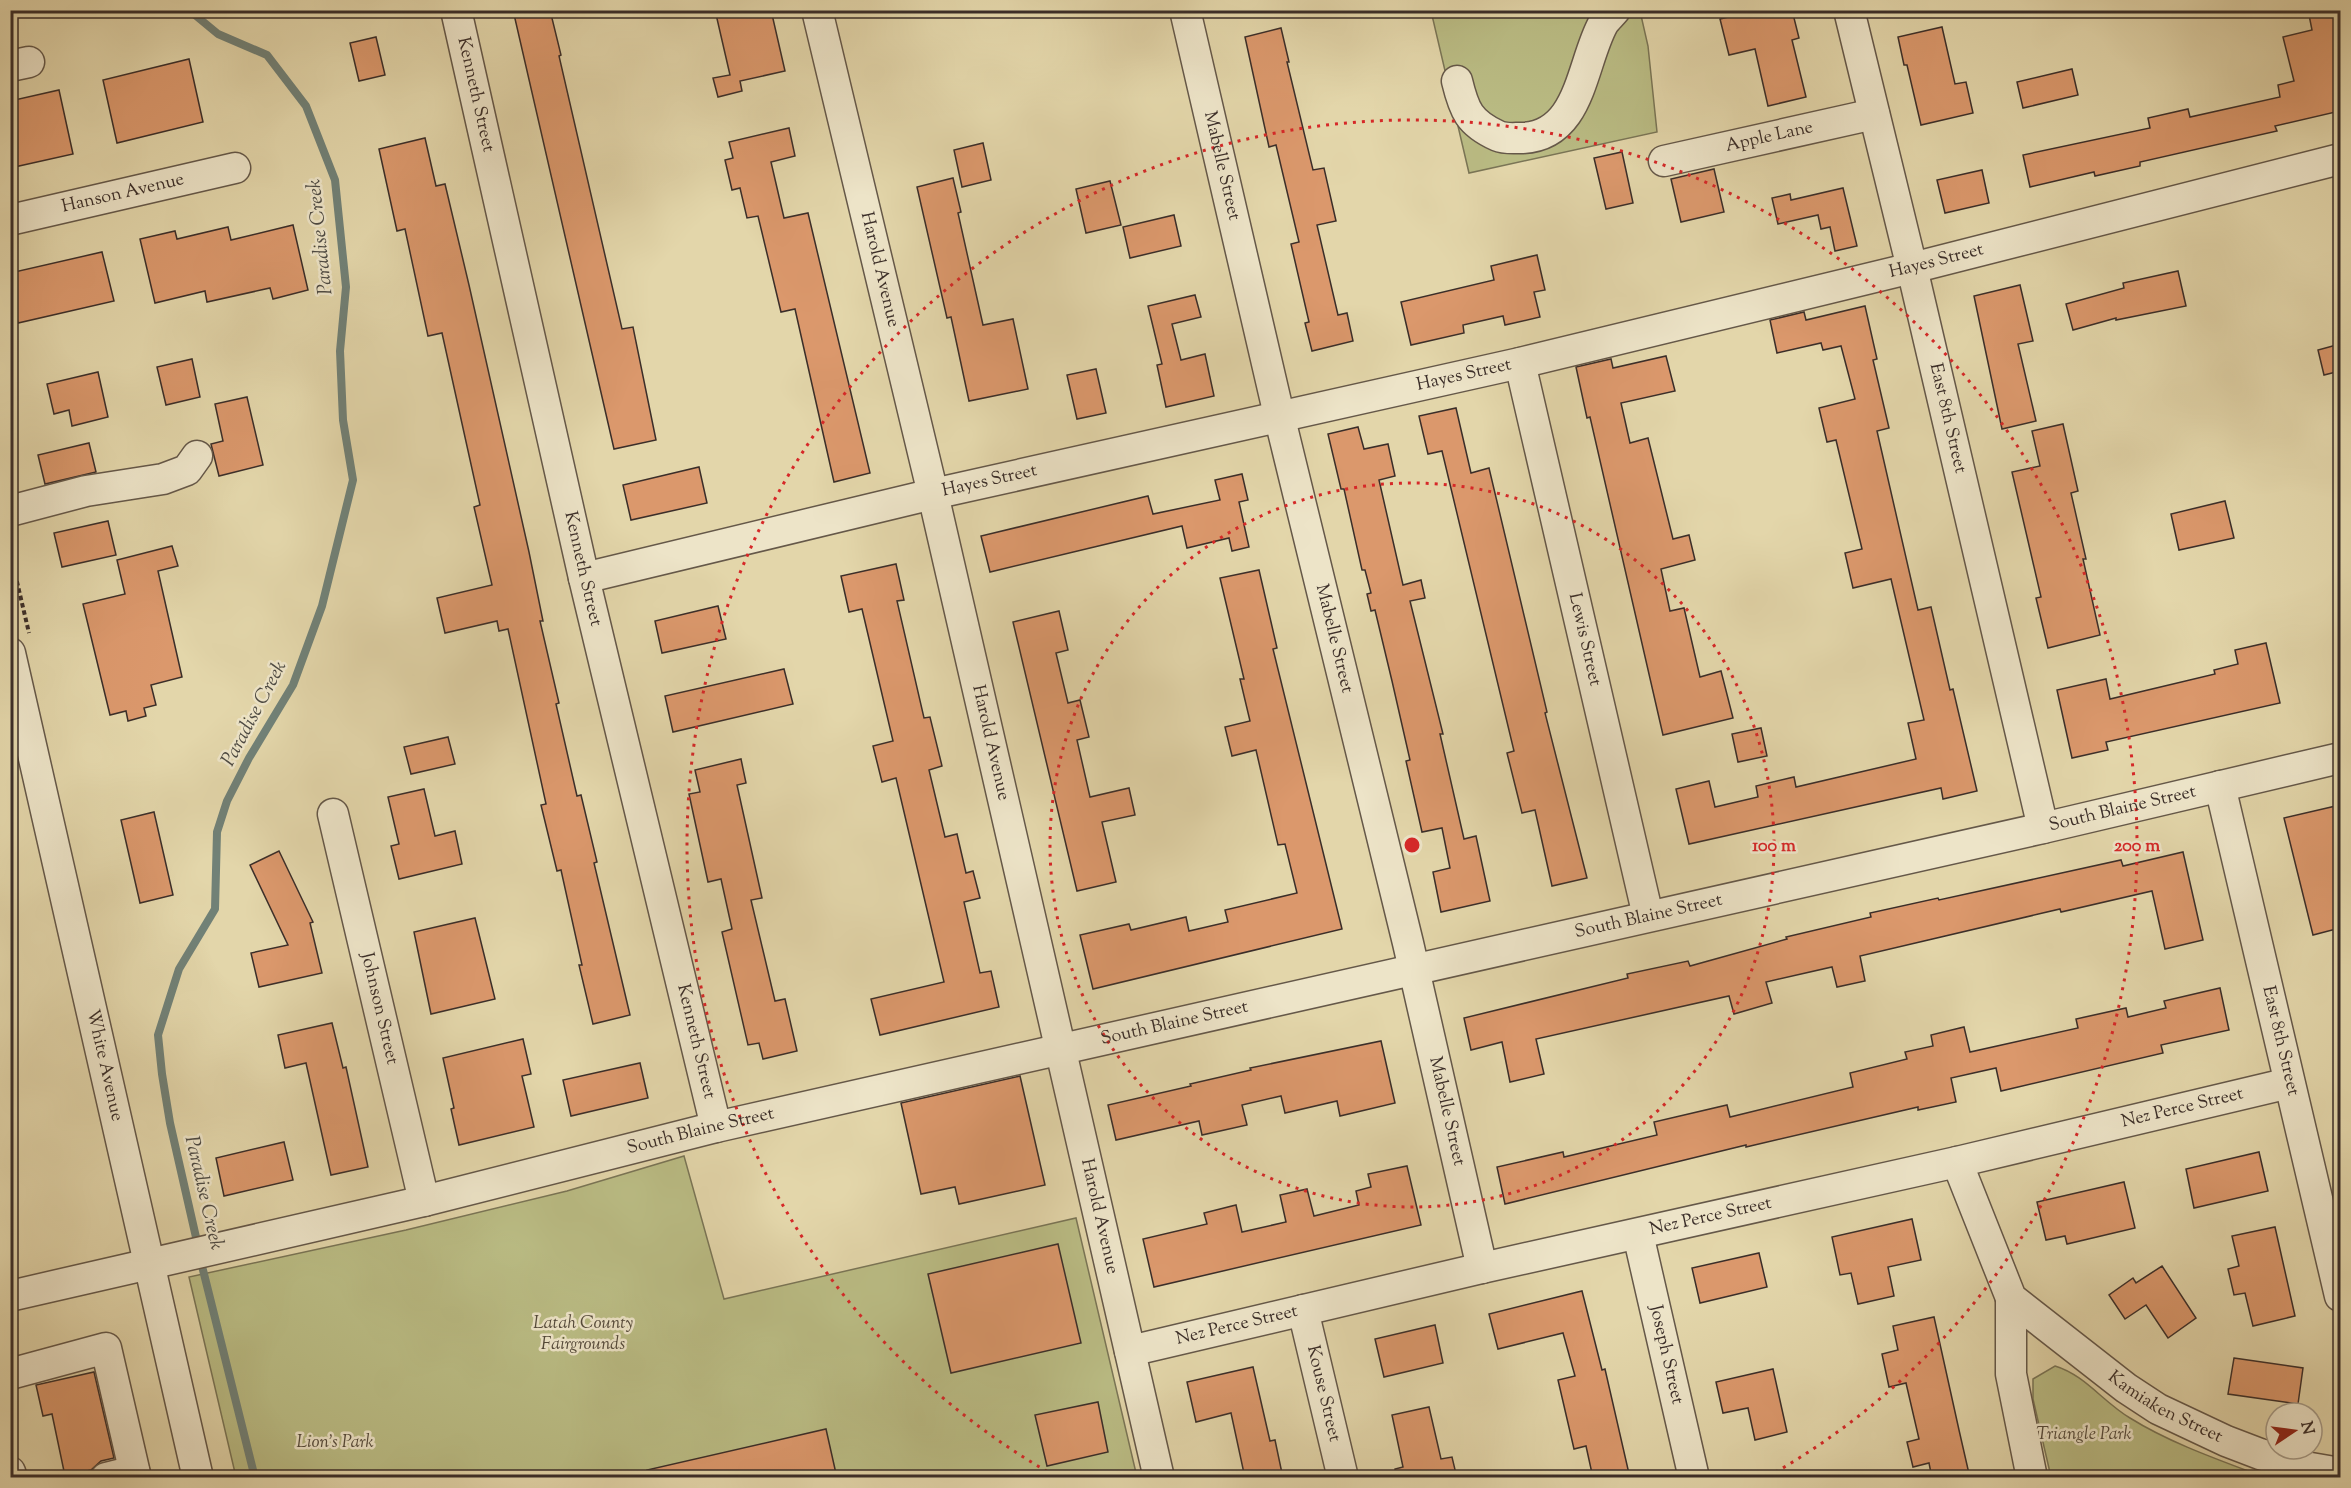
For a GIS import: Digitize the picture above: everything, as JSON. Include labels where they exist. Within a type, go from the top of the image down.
[{"type":"street","name":"Kenneth Street","points":[[456,10],[584,578],[717,1127]]},
{"type":"street","name":"Harold Avenue","points":[[817,10],[933,494],[1159,1478]]},
{"type":"street","name":"Mabelle Street","points":[[1185,10],[1280,415],[1415,970],[1482,1268]]},
{"type":"street","points":[[1457,81],[1464,107],[1476,124],[1501,138],[1528,138],[1552,129],[1570,110],[1603,23],[1615,10]]},
{"type":"street","name":"East 8th Street","points":[[1849,10],[2043,828]]},
{"type":"street","name":"Apple Lane","points":[[1664,161],[1874,114]]},
{"type":"street","name":"Hayes Street","points":[[584,578],[933,494],[1521,363],[1912,268],[2340,159]]},
{"type":"street","name":"Hanson Avenue","points":[[10,220],[235,168]]},
{"type":"street","name":"Lewis Street","points":[[1521,363],[1648,916]]},
{"type":"street","points":[[10,511],[86,491],[163,479],[187,470],[197,456]]},
{"type":"street","name":"White Avenue","points":[[20,645],[160,1263],[198,1478]]},
{"type":"street","name":"South Blaine Street","points":[[10,1296],[424,1201],[717,1127],[1059,1048],[2043,828],[2340,758]]},
{"type":"street","name":"East 8th Street","points":[[2220,786],[2340,1296]]},
{"type":"street","name":"Johnson Street","points":[[333,814],[424,1201]]},
{"type":"street","name":"Nez Perce Street","points":[[1130,1351],[1482,1268],[1957,1162],[2289,1083]]},
{"type":"street","points":[[1957,1162],[2011,1298],[2011,1374],[2032,1478]]},
{"type":"street","name":"Joseph Street","points":[[1638,1234],[1694,1478]]},
{"type":"street","name":"Kamiaken Street","points":[[2011,1298],[2126,1388],[2158,1408],[2215,1437],[2259,1454],[2305,1467],[2340,1473]]},
{"type":"street","name":"Kouse Street","points":[[1303,1310],[1342,1478]]},
{"type":"street","points":[[10,1374],[106,1348],[125,1475]]},
{"type":"street","points":[[10,1472],[12,1478]]},
{"type":"path","points":[[10,552],[20,645]]},
{"type":"green space","points":[[1431,11],[1640,11],[1648,46],[1657,132],[1469,173]]},
{"type":"green space","name":"Latah County Fairgrounds","points":[[684,1156],[724,1299],[1076,1218],[1137,1477],[236,1477],[189,1277],[406,1230],[567,1191]]},
{"type":"green space","name":"Triangle Park","points":[[2055,1366],[2085,1382],[2120,1412],[2145,1427],[2195,1451],[2264,1477],[2051,1477],[2033,1399],[2033,1379]]},
{"type":"building","points":[[513,10],[550,10],[622,329],[633,327],[656,440],[614,449]]},
{"type":"building","points":[[715,10],[771,10],[785,71],[740,81],[742,91],[718,97],[713,78],[730,75]]},
{"type":"building","points":[[1758,10],[1792,10],[1799,38],[1792,40],[1806,97],[1768,106],[1755,49],[1729,55],[1720,19]]},
{"type":"building","points":[[2308,10],[2340,10],[2340,111],[2275,126],[2277,131],[2140,162],[2140,166],[2095,176],[2094,172],[2030,187],[2023,155],[2150,128],[2148,118],[2188,109],[2190,117],[2280,97],[2278,85],[2294,81],[2283,37],[2312,30]]},
{"type":"building","points":[[1942,27],[1955,84],[1966,82],[1973,113],[1921,125],[1898,37]]},
{"type":"building","points":[[1281,28],[1313,170],[1324,168],[1336,221],[1317,225],[1338,315],[1347,313],[1353,341],[1312,351],[1305,323],[1309,322],[1291,244],[1299,242],[1276,145],[1269,147],[1245,37]]},
{"type":"building","points":[[376,37],[385,75],[359,81],[350,43]]},
{"type":"building","points":[[189,59],[203,122],[117,143],[103,80]]},
{"type":"building","points":[[2072,69],[2078,95],[2023,108],[2017,82]]},
{"type":"building","points":[[59,90],[73,154],[10,168],[10,101]]},
{"type":"building","points":[[789,128],[795,156],[771,162],[784,218],[808,213],[870,473],[834,482],[795,309],[781,312],[758,216],[747,218],[740,188],[732,190],[725,160],[733,158],[729,142]]},
{"type":"building","points":[[425,138],[436,186],[445,184],[469,285],[529,552],[543,621],[540,621],[559,703],[556,704],[577,796],[581,795],[597,862],[594,863],[630,1015],[593,1024],[561,870],[557,871],[541,805],[546,804],[508,629],[499,631],[497,621],[445,633],[437,598],[492,585],[474,507],[480,505],[442,333],[428,336],[405,229],[397,231],[379,149]]},
{"type":"building","points":[[983,143],[991,180],[962,187],[954,150]]},
{"type":"building","points":[[1622,152],[1633,203],[1606,209],[1594,158]]},
{"type":"building","points":[[1714,169],[1724,212],[1681,222],[1671,179]]},
{"type":"building","points":[[1982,170],[1989,203],[1945,213],[1937,180]]},
{"type":"building","points":[[953,178],[961,212],[958,213],[983,325],[1013,319],[1028,389],[969,401],[951,317],[947,318],[917,187]]},
{"type":"building","points":[[1110,181],[1121,225],[1086,233],[1076,189]]},
{"type":"building","points":[[1843,188],[1857,246],[1835,251],[1830,227],[1821,229],[1818,215],[1778,224],[1772,198],[1790,194],[1791,200]]},
{"type":"building","points":[[1174,215],[1181,246],[1130,258],[1123,227]]},
{"type":"building","points":[[293,225],[308,290],[273,299],[270,288],[207,302],[205,291],[155,303],[140,239],[175,231],[177,239],[228,227],[231,240]]},
{"type":"building","points":[[102,252],[114,301],[18,323],[10,290],[10,273]]},
{"type":"building","points":[[1537,255],[1545,290],[1534,292],[1540,317],[1505,325],[1503,316],[1463,325],[1464,333],[1411,345],[1401,302],[1494,280],[1491,266]]},
{"type":"building","points":[[2178,271],[2186,306],[2116,320],[2116,318],[2073,330],[2066,304],[2124,288],[2123,283]]},
{"type":"building","points":[[2020,285],[2033,341],[2018,344],[2036,421],[2002,429],[1974,296]]},
{"type":"building","points":[[1195,295],[1201,317],[1172,324],[1181,360],[1205,354],[1214,396],[1166,407],[1157,365],[1162,364],[1148,306]]},
{"type":"building","points":[[1865,306],[1877,359],[1873,360],[1889,428],[1877,431],[1918,610],[1931,607],[1977,791],[1943,799],[1941,788],[1689,844],[1676,789],[1709,781],[1715,807],[1758,797],[1756,786],[1794,777],[1796,787],[1916,759],[1908,723],[1924,720],[1891,579],[1853,588],[1845,553],[1862,549],[1836,440],[1827,442],[1819,408],[1855,399],[1841,346],[1823,350],[1821,343],[1777,353],[1770,320],[1804,312],[1806,320]]},
{"type":"building","points":[[2340,344],[2340,371],[2324,375],[2318,350]]},
{"type":"building","points":[[1666,356],[1675,391],[1621,403],[1630,443],[1648,438],[1673,539],[1689,535],[1695,560],[1661,569],[1670,611],[1684,608],[1700,677],[1721,671],[1733,718],[1663,735],[1590,417],[1587,418],[1576,367],[1611,359],[1613,368]]},
{"type":"building","points":[[192,359],[200,397],[166,405],[157,367]]},
{"type":"building","points":[[1096,369],[1106,413],[1077,419],[1067,375]]},
{"type":"building","points":[[98,372],[108,417],[72,426],[69,410],[54,414],[47,384]]},
{"type":"building","points":[[247,397],[263,465],[219,476],[211,444],[223,441],[215,404]]},
{"type":"building","points":[[1456,408],[1471,473],[1489,468],[1547,712],[1545,713],[1587,878],[1552,886],[1535,810],[1522,813],[1507,753],[1514,751],[1442,451],[1428,454],[1419,416]]},
{"type":"building","points":[[2063,424],[2078,491],[2071,493],[2100,635],[2048,648],[2036,598],[2041,597],[2012,472],[2040,466],[2032,431]]},
{"type":"building","points":[[1358,427],[1364,449],[1388,444],[1395,476],[1379,480],[1403,585],[1421,580],[1425,598],[1410,601],[1443,734],[1440,734],[1464,839],[1476,836],[1490,901],[1441,912],[1433,872],[1450,868],[1442,828],[1422,832],[1406,761],[1410,760],[1392,681],[1375,610],[1371,611],[1367,594],[1371,593],[1365,570],[1362,570],[1344,489],[1341,489],[1328,434]]},
{"type":"building","points":[[89,443],[96,472],[45,484],[38,455]]},
{"type":"building","points":[[699,467],[707,503],[631,520],[623,485]]},
{"type":"building","points":[[1242,474],[1248,500],[1239,502],[1249,547],[1232,551],[1229,538],[1187,548],[1182,526],[990,572],[981,536],[1148,496],[1153,514],[1220,500],[1215,480]]},
{"type":"building","points":[[2225,501],[2234,538],[2179,550],[2171,514]]},
{"type":"building","points":[[108,521],[116,555],[62,567],[54,533]]},
{"type":"building","points":[[172,546],[178,566],[158,571],[182,677],[151,685],[156,705],[144,708],[146,716],[128,721],[126,711],[110,715],[83,604],[125,594],[117,560]]},
{"type":"building","points":[[896,564],[904,600],[897,601],[924,718],[930,717],[942,766],[929,770],[945,837],[957,834],[966,873],[973,871],[980,898],[964,902],[980,973],[991,971],[999,1007],[880,1035],[871,999],[944,982],[896,778],[882,782],[873,746],[893,741],[862,609],[849,612],[841,576]]},
{"type":"building","points":[[1259,570],[1277,648],[1273,649],[1342,929],[1093,989],[1080,935],[1129,924],[1131,930],[1186,917],[1189,931],[1228,922],[1225,910],[1297,893],[1285,844],[1278,845],[1256,750],[1232,756],[1225,727],[1250,721],[1240,679],[1244,679],[1220,578]]},
{"type":"building","points":[[718,606],[726,639],[662,653],[655,621]]},
{"type":"building","points":[[1059,611],[1068,650],[1056,653],[1068,703],[1080,700],[1089,737],[1077,740],[1090,797],[1129,788],[1135,815],[1102,822],[1116,882],[1077,891],[1013,622]]},
{"type":"building","points":[[2266,643],[2280,703],[2106,742],[2108,750],[2072,758],[2057,690],[2106,679],[2110,699],[2215,674],[2214,670],[2238,664],[2235,650]]},
{"type":"building","points":[[784,669],[793,704],[673,732],[665,696]]},
{"type":"building","points":[[1761,728],[1767,756],[1738,762],[1732,734]]},
{"type":"building","points":[[448,737],[455,764],[411,774],[404,747]]},
{"type":"building","points":[[741,759],[746,783],[737,785],[762,898],[751,900],[775,1001],[785,999],[797,1051],[763,1059],[759,1043],[748,1045],[722,932],[732,929],[721,879],[708,882],[689,794],[700,792],[695,770]]},
{"type":"building","points":[[424,789],[435,836],[455,831],[462,864],[399,879],[391,846],[399,844],[388,797]]},
{"type":"building","points":[[2340,805],[2340,928],[2313,935],[2284,818]]},
{"type":"building","points":[[154,812],[173,895],[140,903],[121,820]]},
{"type":"building","points":[[279,851],[313,922],[310,923],[322,973],[259,987],[251,953],[288,945],[250,865]]},
{"type":"building","points":[[2183,852],[2203,940],[2165,949],[2152,891],[2061,912],[2060,909],[1860,956],[1865,981],[1837,987],[1832,967],[1766,982],[1772,1003],[1734,1014],[1729,996],[1536,1039],[1544,1074],[1510,1082],[1502,1042],[1471,1050],[1464,1018],[1628,978],[1627,974],[1688,961],[1690,966],[1787,939],[1786,937],[1871,917],[1870,913],[2121,860],[2123,866]]},
{"type":"building","points":[[475,918],[495,999],[431,1014],[414,932]]},
{"type":"building","points":[[2220,988],[2229,1030],[2161,1045],[2163,1053],[2001,1091],[1996,1068],[1951,1078],[1956,1102],[1918,1110],[1918,1107],[1746,1147],[1746,1145],[1505,1204],[1497,1167],[1563,1152],[1564,1157],[1657,1135],[1654,1122],[1727,1105],[1730,1117],[1853,1087],[1850,1073],[1907,1059],[1905,1052],[1933,1046],[1931,1035],[1964,1027],[1970,1052],[2078,1028],[2076,1019],[2126,1008],[2128,1017],[2166,1008],[2164,1001]]},
{"type":"building","points":[[332,1023],[343,1068],[346,1067],[368,1167],[331,1175],[306,1063],[285,1068],[278,1035]]},
{"type":"building","points":[[523,1039],[531,1074],[522,1076],[534,1127],[459,1145],[443,1058]]},
{"type":"building","points":[[1381,1041],[1395,1103],[1340,1116],[1337,1101],[1285,1113],[1281,1096],[1242,1105],[1247,1125],[1202,1135],[1199,1121],[1116,1140],[1108,1105],[1191,1086],[1190,1084],[1251,1070],[1250,1068]]},
{"type":"building","points":[[640,1063],[648,1098],[571,1116],[563,1080]]},
{"type":"building","points":[[1020,1076],[1045,1185],[959,1204],[955,1187],[921,1194],[901,1103]]},
{"type":"building","points":[[284,1142],[293,1180],[224,1196],[216,1158]]},
{"type":"building","points":[[2259,1152],[2268,1191],[2194,1208],[2186,1169]]},
{"type":"building","points":[[1407,1166],[1421,1225],[1154,1287],[1143,1239],[1207,1224],[1204,1213],[1236,1205],[1242,1232],[1286,1222],[1280,1195],[1307,1189],[1314,1216],[1359,1205],[1356,1191],[1371,1187],[1368,1174]]},
{"type":"building","points":[[2124,1182],[2135,1228],[2067,1244],[2065,1236],[2046,1240],[2037,1202]]},
{"type":"building","points":[[1912,1219],[1921,1260],[1888,1267],[1894,1296],[1858,1304],[1851,1273],[1840,1275],[1832,1237]]},
{"type":"building","points":[[2275,1227],[2295,1316],[2253,1326],[2245,1293],[2234,1295],[2228,1269],[2239,1266],[2232,1236]]},
{"type":"building","points":[[1058,1244],[1081,1343],[951,1373],[928,1274]]},
{"type":"building","points":[[1759,1253],[1767,1287],[1700,1303],[1692,1268]]},
{"type":"building","points":[[2162,1266],[2196,1318],[2168,1338],[2146,1305],[2125,1319],[2109,1295],[2133,1278],[2136,1283]]},
{"type":"building","points":[[1582,1291],[1602,1370],[1605,1369],[1630,1478],[1593,1478],[1586,1446],[1574,1449],[1558,1380],[1575,1376],[1563,1333],[1498,1349],[1489,1314]]},
{"type":"building","points":[[1934,1317],[1970,1478],[1932,1478],[1929,1463],[1913,1467],[1907,1442],[1919,1439],[1906,1383],[1889,1387],[1882,1354],[1898,1350],[1893,1326]]},
{"type":"building","points":[[1435,1325],[1443,1363],[1384,1377],[1375,1339]]},
{"type":"building","points":[[2234,1358],[2303,1368],[2298,1401],[2277,1401],[2228,1394]]},
{"type":"building","points":[[1253,1367],[1270,1441],[1275,1440],[1283,1478],[1245,1478],[1231,1413],[1196,1422],[1187,1382]]},
{"type":"building","points":[[1773,1369],[1787,1432],[1755,1440],[1748,1408],[1723,1413],[1716,1382]]},
{"type":"building","points":[[94,1372],[114,1458],[101,1461],[91,1470],[65,1476],[52,1414],[43,1416],[36,1385]]},
{"type":"building","points":[[1098,1402],[1108,1452],[1047,1466],[1035,1415]]},
{"type":"building","points":[[1429,1407],[1441,1459],[1452,1457],[1457,1478],[1396,1478],[1395,1469],[1403,1467],[1392,1415]]},
{"type":"building","points":[[826,1429],[837,1478],[648,1478],[647,1470]]},
{"type":"waterway","name":"Paradise Creek","points":[[189,10],[218,34],[267,55],[306,106],[335,180],[346,287],[340,351],[343,420],[353,480],[322,606],[293,685],[249,758],[227,801],[217,832],[215,909],[179,969],[158,1035],[170,1123],[198,1246]]},
{"type":"waterway","name":"Paradise Creek","points":[[200,1258],[255,1478]]},
{"type":"park label","name":"Lion's Park","points":[[335,1443]]}]
